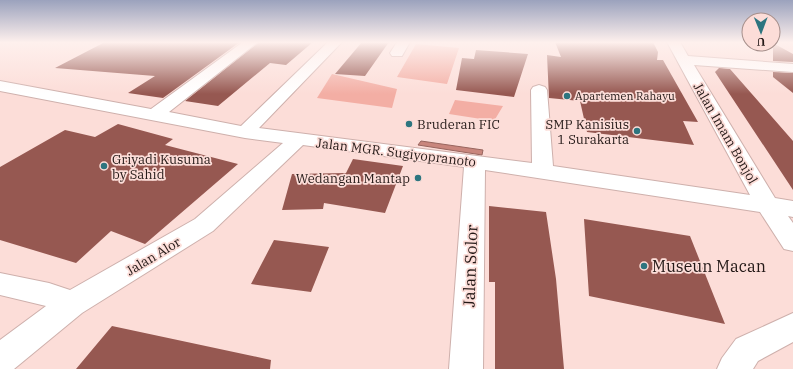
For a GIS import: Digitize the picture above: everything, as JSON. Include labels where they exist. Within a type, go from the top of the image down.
[{"type":"street","points":[[154,115],[229,59]]},
{"type":"street","points":[[245,132],[319,59]]},
{"type":"street","points":[[684,60],[793,68]]},
{"type":"street","name":"Jalan Imam Bonjol","points":[[684,60],[766,204],[793,242]]},
{"type":"street","name":"Jalan MGR. Sugiyopranoto","points":[[0,86],[245,132],[543,171],[793,209]]},
{"type":"street","points":[[539,90],[543,171]]},
{"type":"street","name":"Jalan Alor","points":[[0,360],[30,335],[72,304],[204,225],[298,140]]},
{"type":"street","name":"Jalan Solor","points":[[466,369],[475,162]]},
{"type":"street","points":[[0,284],[49,295],[72,304]]},
{"type":"street","points":[[734,369],[747,350],[793,327]]},
{"type":"shaded area","points":[[407,59],[455,59],[447,84],[397,77]]},
{"type":"shaded area","points":[[332,74],[397,89],[392,108],[317,98]]},
{"type":"shaded area","points":[[455,100],[503,106],[494,121],[449,114]]},
{"type":"shaded area","points":[[421,141],[483,150],[482,155],[418,145]]},
{"type":"building","points":[[72,59],[216,59],[163,98],[128,93],[155,76],[55,68]]},
{"type":"building","points":[[237,59],[293,59],[286,65],[270,63],[218,106],[185,101]]},
{"type":"building","points":[[347,59],[377,59],[365,76],[335,74]]},
{"type":"building","points":[[462,59],[526,59],[514,97],[456,90]]},
{"type":"building","points":[[547,59],[663,60],[698,122],[683,121],[694,145],[587,132],[580,101],[549,98]]},
{"type":"building","points":[[773,59],[793,59],[793,62],[773,61]]},
{"type":"building","points":[[719,68],[730,69],[793,141],[793,190],[715,72]]},
{"type":"building","points":[[773,72],[793,73],[793,93],[773,77]]},
{"type":"building","points":[[118,124],[173,139],[165,145],[238,164],[145,244],[111,231],[76,263],[0,240],[0,167],[65,130],[95,137]]},
{"type":"building","points":[[353,159],[403,166],[385,213],[324,203],[323,209],[282,210],[292,174],[346,173]]},
{"type":"building","points":[[489,206],[546,212],[556,279],[564,369],[495,369],[495,282],[489,282]]},
{"type":"building","name":"Museun Macan","points":[[584,219],[690,236],[725,324],[589,296]]},
{"type":"building","points":[[274,240],[329,247],[311,292],[251,284]]},
{"type":"building","points":[[112,326],[271,360],[270,369],[76,369]]},
{"type":"place","name":"Apartemen Rahayu","points":[[567,96]]},
{"type":"place","name":"Bruderan FIC","points":[[409,124]]},
{"type":"place","name":"SMP Kanisius 1 Surakarta","points":[[637,131]]},
{"type":"place","name":"Griyadi Kusuma by Sahid","points":[[104,166]]},
{"type":"place","name":"Wedangan Mantap","points":[[418,178]]},
{"type":"place","name":"Museun Macan","points":[[644,266]]}]
